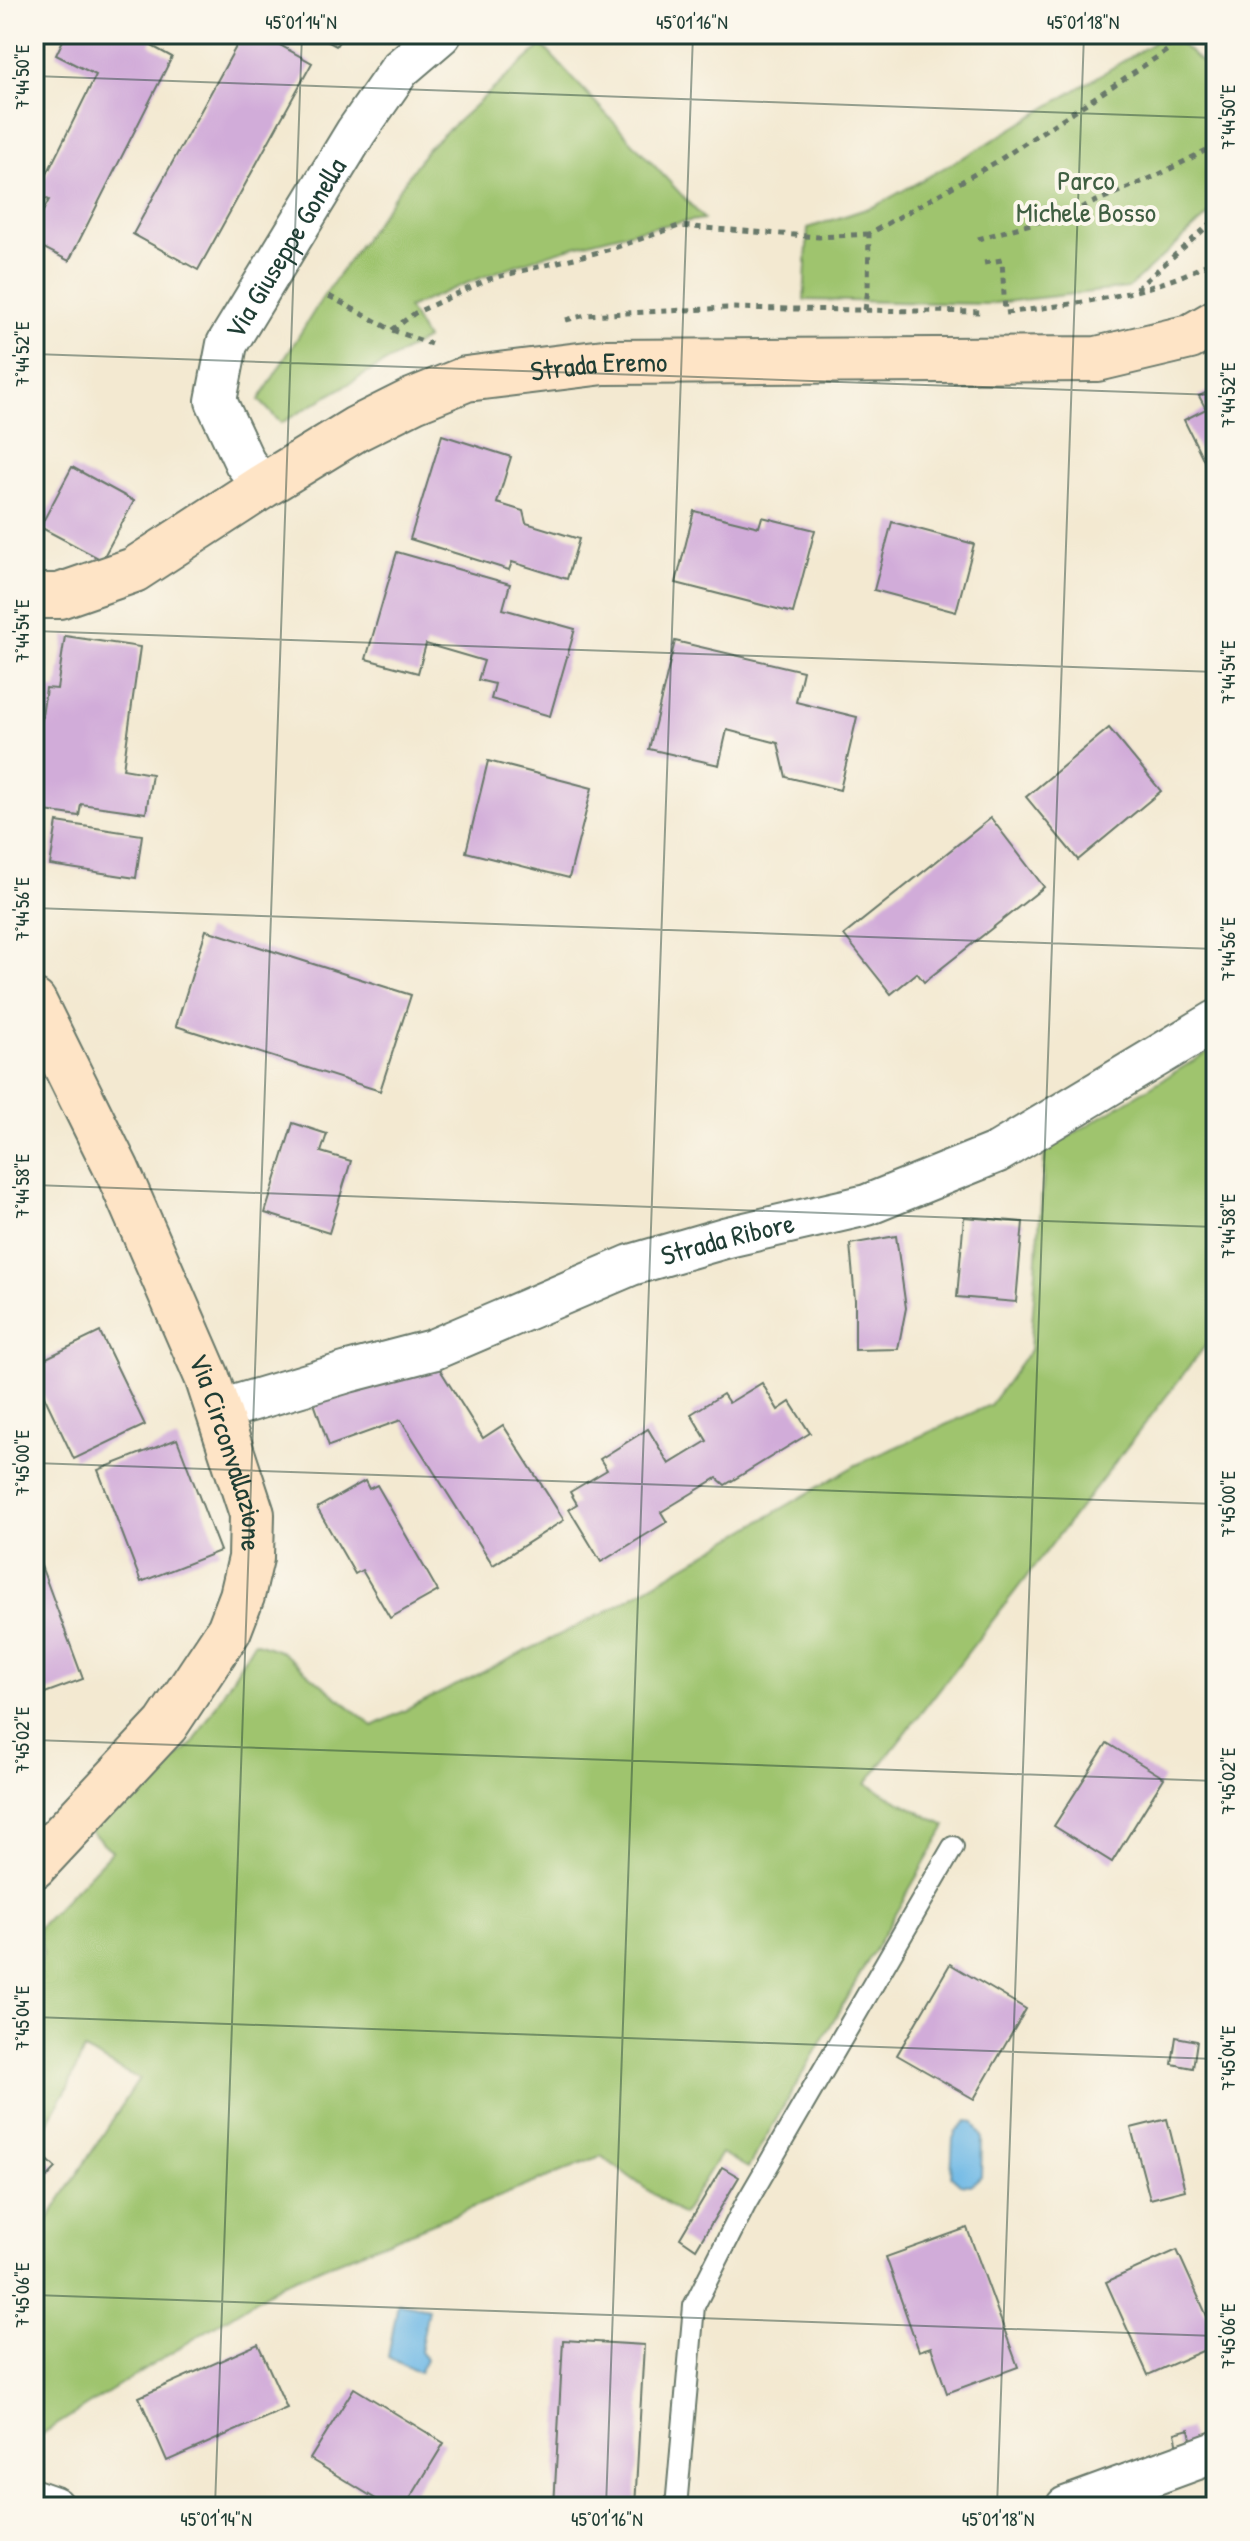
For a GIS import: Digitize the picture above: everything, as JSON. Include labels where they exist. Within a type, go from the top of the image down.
[{"type":"main road","name":"Strada Eremo","points":[[34,596],[59,596],[134,570],[356,429],[414,400],[466,379],[604,362],[1097,359],[1190,337],[1216,322]]},
{"type":"main road","name":"Via Circonvallazione","points":[[34,1002],[117,1170],[207,1377],[252,1514],[251,1558],[242,1596],[229,1630],[166,1725],[34,1866]]},
{"type":"street","name":"Via Giuseppe Gonella","points":[[263,486],[245,463],[216,401],[227,344],[356,132],[400,69],[441,34]]},
{"type":"street","name":"Strada Ribore","points":[[217,1411],[432,1350],[631,1265],[728,1237],[867,1205],[998,1152],[1216,1021]]},
{"type":"street","points":[[1066,2507],[1216,2452]]},
{"type":"street","points":[[34,2500],[54,2507]]},
{"type":"lane","points":[[676,2507],[694,2306],[745,2205],[953,1847]]},
{"type":"path","points":[[392,330],[415,313],[489,279],[611,249],[679,226],[819,237],[869,234],[996,162],[1171,48],[1166,34]]},
{"type":"path","points":[[978,239],[1066,214],[1158,175],[1216,145]]},
{"type":"path","points":[[1132,293],[1216,219]]},
{"type":"path","points":[[864,310],[868,289],[869,234]]},
{"type":"path","points":[[984,263],[1002,260],[1005,313]]},
{"type":"path","points":[[329,296],[392,330],[441,348]]},
{"type":"green space","name":"Parco Michele Bosso","points":[[1152,34],[1175,34],[1176,40],[1216,75],[1216,208],[1128,288],[986,304],[804,300],[808,228],[875,206],[985,145],[1153,43]]},
{"type":"green space","points":[[542,45],[704,219],[628,232],[553,253],[479,278],[408,308],[426,339],[281,423],[259,400],[321,300],[428,148]]},
{"type":"green space","points":[[1216,1047],[1216,1332],[866,1784],[946,1826],[748,2168],[721,2153],[682,2215],[601,2156],[283,2283],[34,2439],[34,2241],[139,2079],[84,2050],[69,2085],[34,2147],[34,1978],[43,1954],[38,1928],[112,1851],[90,1831],[192,1745],[254,1642],[282,1652],[373,1726],[604,1613],[856,1465],[990,1405],[1030,1350],[1045,1151]]},
{"type":"water","points":[[967,2121],[974,2122],[982,2137],[981,2176],[971,2185],[960,2184],[951,2176],[953,2139],[956,2131]]},
{"type":"water","points":[[398,2303],[428,2309],[420,2352],[426,2359],[419,2373],[388,2357]]},
{"type":"building","points":[[66,34],[155,34],[150,45],[172,57],[69,261],[34,243],[34,228],[49,200],[37,194],[96,75],[56,55]]},
{"type":"building","points":[[243,34],[260,34],[312,63],[198,270],[133,234]]},
{"type":"building","points":[[314,34],[344,34],[336,46]]},
{"type":"building","points":[[1216,388],[1216,477],[1213,479],[1184,420],[1206,409],[1199,396]]},
{"type":"building","points":[[442,435],[511,457],[497,503],[523,511],[526,523],[579,539],[567,579],[512,562],[509,570],[410,539]]},
{"type":"building","points":[[72,467],[134,501],[102,560],[40,527]]},
{"type":"building","points":[[694,511],[759,527],[762,517],[815,530],[793,613],[676,583]]},
{"type":"building","points":[[892,522],[974,544],[956,612],[874,590]]},
{"type":"building","points":[[397,552],[510,584],[503,609],[575,629],[550,716],[491,699],[495,684],[478,680],[484,661],[426,644],[418,673],[366,659]]},
{"type":"building","points":[[65,636],[140,647],[123,769],[152,774],[146,813],[81,804],[79,816],[38,810],[40,798],[34,797],[34,773],[46,688],[57,689]]},
{"type":"building","points":[[675,641],[803,671],[796,702],[857,717],[840,790],[786,777],[778,743],[727,730],[719,765],[649,749]]},
{"type":"building","points":[[1109,728],[1161,791],[1078,860],[1026,797]]},
{"type":"building","points":[[488,761],[592,788],[569,878],[466,852]]},
{"type":"building","points":[[991,818],[1044,887],[924,982],[917,973],[891,994],[844,935]]},
{"type":"building","points":[[57,822],[142,835],[136,878],[50,865]]},
{"type":"building","points":[[206,930],[411,995],[380,1091],[176,1026]]},
{"type":"building","points":[[293,1123],[327,1134],[321,1152],[351,1161],[329,1233],[265,1213]]},
{"type":"building","points":[[964,1217],[1023,1222],[1016,1302],[957,1297]]},
{"type":"building","points":[[896,1236],[906,1308],[898,1349],[855,1350],[850,1244]]},
{"type":"building","points":[[100,1332],[145,1425],[74,1459],[34,1375],[34,1364]]},
{"type":"building","points":[[432,1357],[483,1438],[503,1425],[564,1520],[493,1565],[401,1420],[329,1446],[313,1400]]},
{"type":"building","points":[[762,1383],[778,1410],[790,1402],[810,1433],[725,1485],[717,1478],[661,1512],[667,1522],[601,1562],[569,1509],[577,1504],[570,1492],[607,1470],[600,1459],[648,1429],[669,1464],[707,1441],[691,1414],[723,1394],[729,1403]]},
{"type":"building","points":[[177,1439],[220,1551],[141,1582],[98,1470]]},
{"type":"building","points":[[365,1481],[369,1489],[377,1485],[438,1591],[390,1618],[362,1570],[355,1574],[317,1508]]},
{"type":"building","points":[[34,1547],[83,1679],[34,1697]]},
{"type":"building","points":[[1107,1743],[1164,1778],[1112,1862],[1054,1826]]},
{"type":"building","points":[[950,1964],[1026,2009],[974,2099],[897,2055]]},
{"type":"building","points":[[1176,2037],[1197,2041],[1193,2068],[1172,2064]]},
{"type":"building","points":[[1167,2119],[1185,2190],[1150,2199],[1131,2128]]},
{"type":"building","points":[[34,2147],[56,2168],[34,2191]]},
{"type":"building","points":[[722,2167],[739,2177],[696,2249],[680,2238]]},
{"type":"building","points":[[967,2228],[1018,2367],[947,2393],[931,2347],[919,2351],[886,2257]]},
{"type":"building","points":[[1177,2250],[1216,2336],[1216,2345],[1148,2375],[1106,2282]]},
{"type":"building","points":[[563,2340],[644,2345],[635,2507],[554,2507]]},
{"type":"building","points":[[258,2344],[287,2408],[167,2461],[139,2397]]},
{"type":"building","points":[[354,2388],[444,2443],[405,2507],[389,2507],[310,2459]]},
{"type":"building","points":[[1189,2429],[1192,2444],[1178,2447],[1175,2433]]}]
